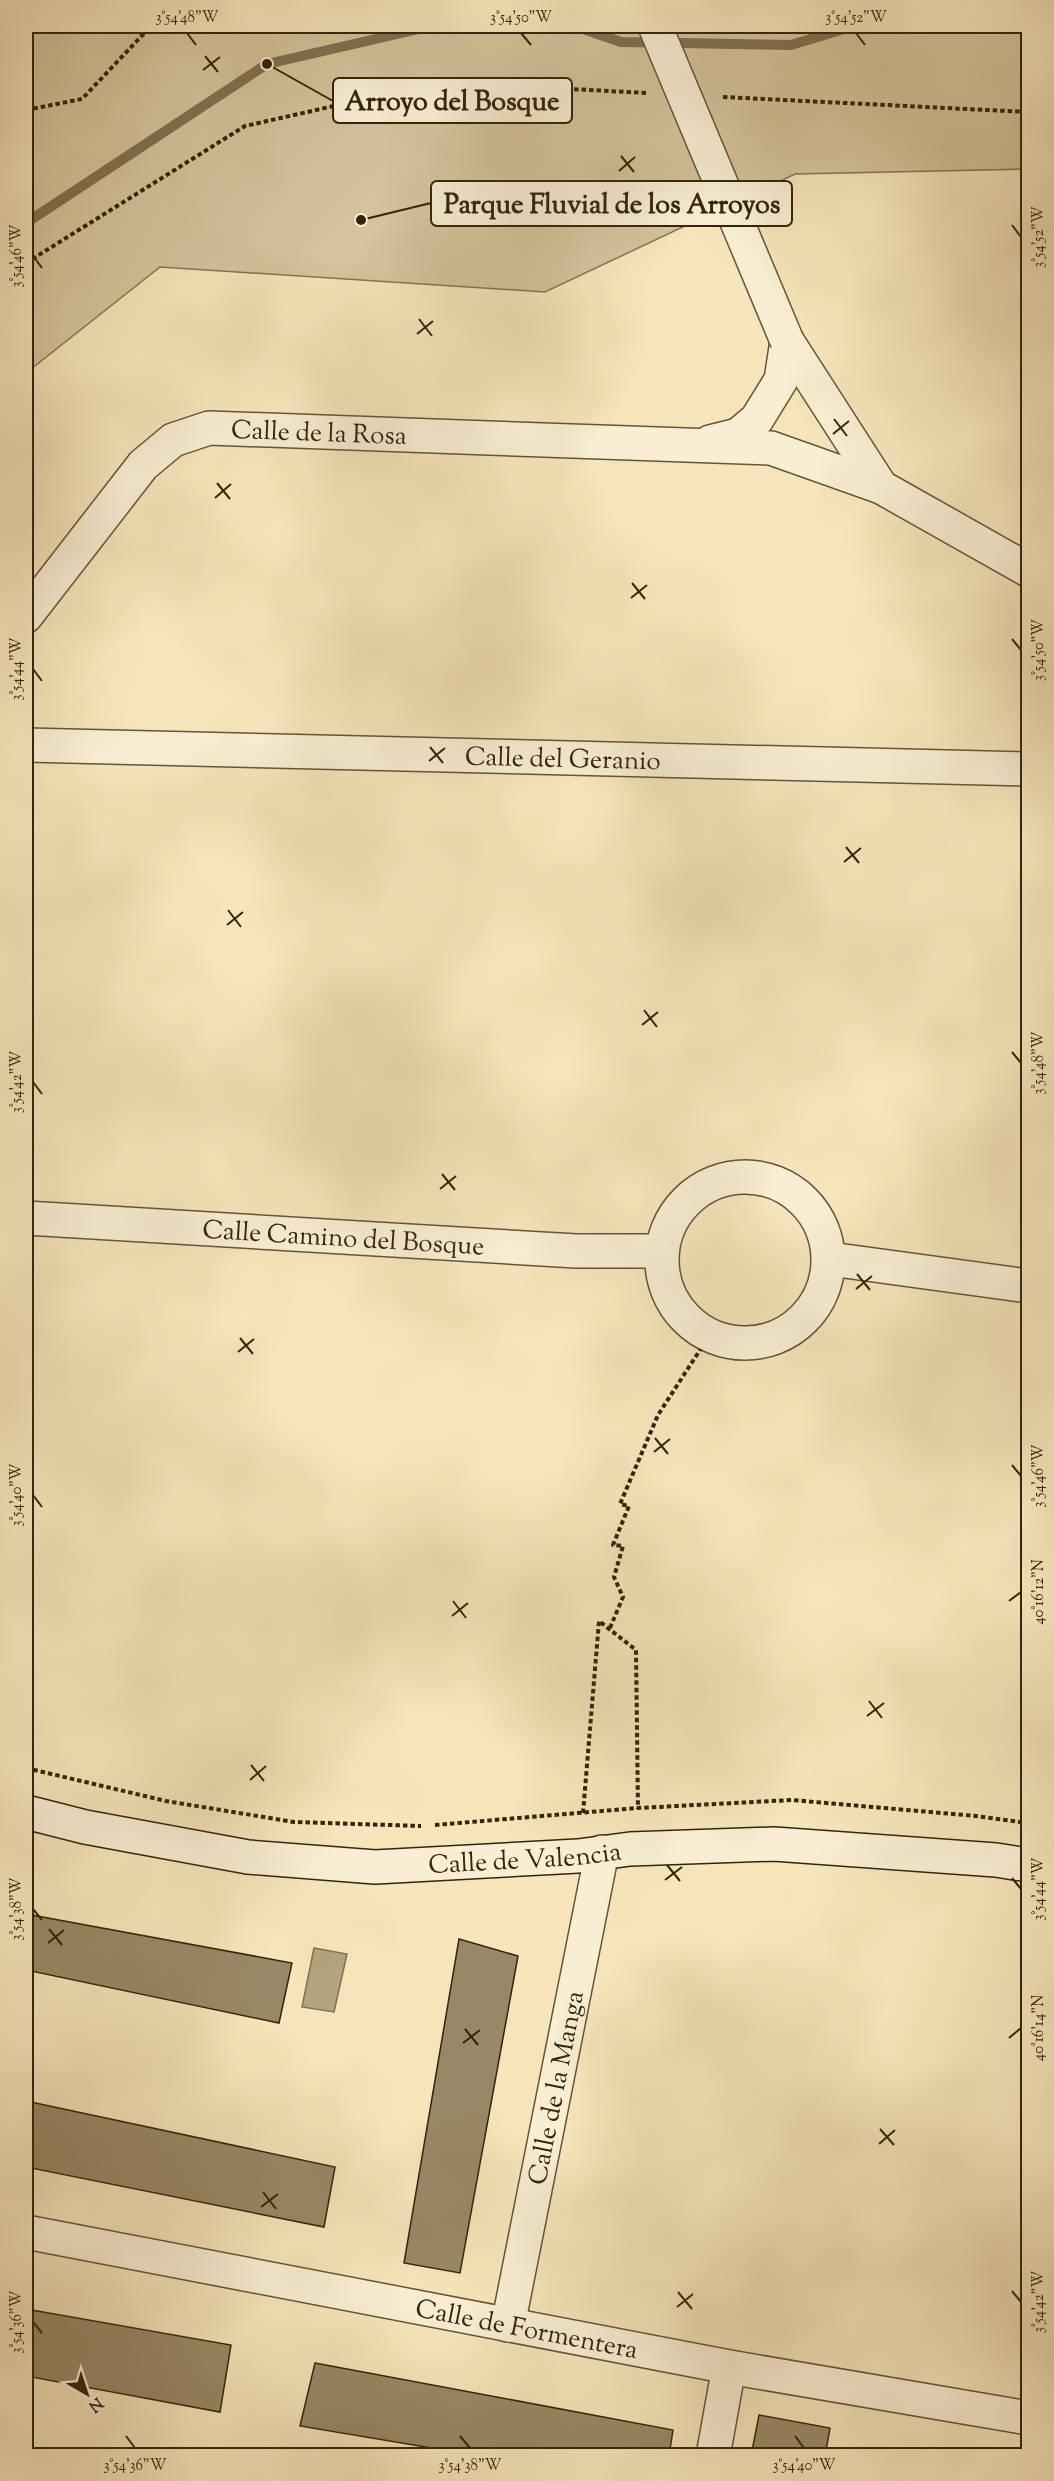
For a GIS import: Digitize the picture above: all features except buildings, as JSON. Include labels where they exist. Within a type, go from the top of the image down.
[{"type":"street","points":[[655,26],[787,341],[881,486]]},
{"type":"street","name":"Calle de la Rosa","points":[[697,446],[738,435],[757,419],[781,380],[787,341]]},
{"type":"street","name":"Calle de la Rosa","points":[[26,616],[143,465],[173,441],[209,428],[771,448],[881,486],[1029,570]]},
{"type":"street","name":"Calle del Geranio","points":[[26,745],[1029,769]]},
{"type":"street","points":[[747,1176],[786,1186],[809,1204],[824,1229],[830,1259],[828,1276],[818,1304],[801,1323],[766,1341],[737,1344],[709,1336],[688,1322],[670,1299],[662,1271],[662,1251],[668,1228],[680,1207],[692,1195],[718,1180],[747,1176]]},
{"type":"street","name":"Calle Camino del Bosque","points":[[26,1218],[564,1250],[662,1251]]},
{"type":"street","points":[[830,1259],[1029,1286]]},
{"type":"street","name":"Calle de Valencia","points":[[26,1812],[85,1827],[248,1857],[375,1867],[603,1852],[774,1844],[996,1860],[1029,1865]]},
{"type":"street","name":"Calle de la Manga","points":[[508,2325],[603,1852]]},
{"type":"street","name":"Calle de Formentera","points":[[26,2232],[729,2367],[1029,2418]]},
{"type":"street","points":[[713,2456],[729,2367]]},
{"type":"path","points":[[26,110],[82,99],[151,26]]},
{"type":"path","points":[[26,263],[245,126],[441,82],[652,93]]},
{"type":"path","points":[[711,96],[1029,112]]},
{"type":"path","points":[[610,1628],[623,1597],[614,1577],[623,1546],[613,1545],[629,1506],[620,1504],[658,1415],[709,1336]]},
{"type":"path","points":[[599,1621],[636,1650],[638,1808],[603,1852],[584,1812],[599,1621]]},
{"type":"path","points":[[26,1768],[166,1801],[294,1822],[423,1826]]},
{"type":"path","points":[[434,1825],[638,1808],[792,1800],[976,1816],[1029,1823]]},
{"type":"shaded area","points":[[26,26],[1028,26],[1028,169],[795,174],[545,292],[160,267],[26,373]]},
{"type":"shaded area","points":[[314,1948],[347,1954],[334,2012],[302,2007]]},
{"type":"waterway","points":[[26,223],[267,64],[432,26]]},
{"type":"waterway","points":[[574,26],[621,42],[791,45],[854,26]]},
{"type":"place","name":"Arroyo del Bosque","points":[[267,64]]},
{"type":"place","name":"Parque Fluvial de los Arroyos","points":[[361,220]]}]
